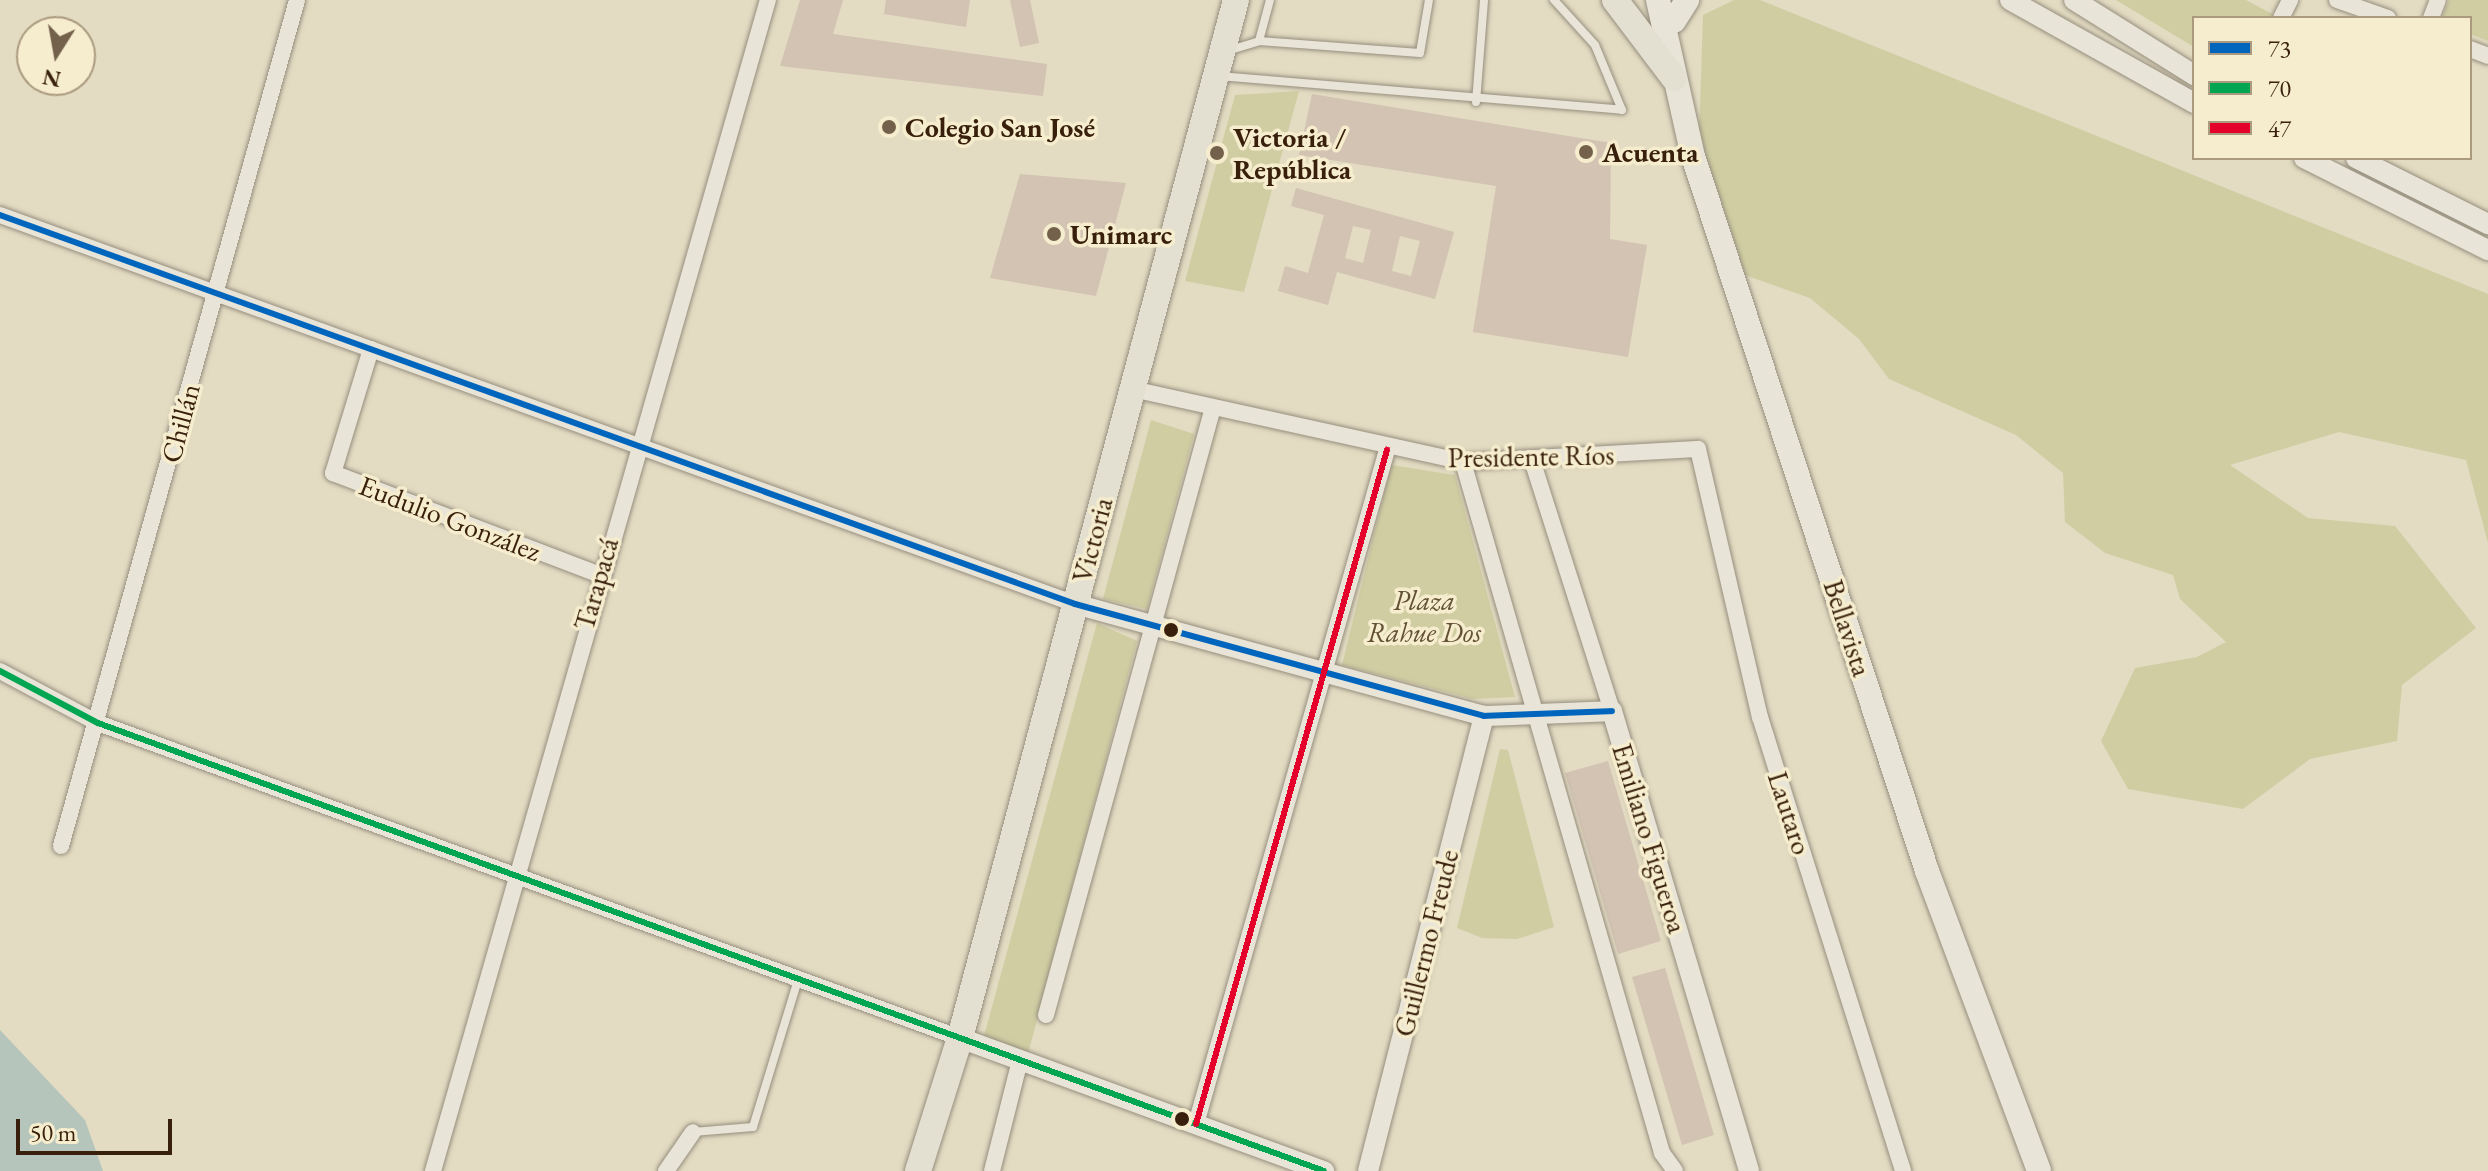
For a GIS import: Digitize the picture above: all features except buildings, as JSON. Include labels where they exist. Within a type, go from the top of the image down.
[{"type":"main road","name":"Victoria","points":[[918,1171],[960,1038],[1236,0]]},
{"type":"main road","points":[[1615,0],[1674,78]]},
{"type":"main road","name":"Bellavista","points":[[1658,0],[1674,78],[1927,871],[2039,1171]]},
{"type":"main road","name":"Bellavista","points":[[1674,78],[1678,7]]},
{"type":"street","name":"Chillán","points":[[61,846],[98,723],[297,0]]},
{"type":"street","name":"Tarapacá","points":[[433,1171],[512,874],[768,0]]},
{"type":"street","points":[[2010,0],[2192,102]]},
{"type":"street","points":[[2074,0],[2192,76]]},
{"type":"street","points":[[2337,0],[2382,16]]},
{"type":"street","points":[[2161,86],[2192,78]]},
{"type":"street","points":[[2308,160],[2488,250]]},
{"type":"street","points":[[2360,160],[2488,224]]},
{"type":"street","points":[[0,215],[1075,604],[1484,716],[1612,711]]},
{"type":"street","name":"Eudulio González","points":[[371,349],[333,473],[598,574]]},
{"type":"street","name":"Presidente Ríos","points":[[1132,389],[1212,411],[1387,450],[1463,462],[1698,449]]},
{"type":"street","points":[[1046,1015],[1212,411]]},
{"type":"street","name":"Lautaro","points":[[1698,449],[1760,717],[1903,1171]]},
{"type":"street","points":[[1196,1124],[1387,450]]},
{"type":"street","name":"Emiliano Figueroa","points":[[1532,460],[1612,711],[1749,1171]]},
{"type":"street","points":[[1463,462],[1662,1153],[1675,1171]]},
{"type":"street","points":[[0,671],[98,723],[1324,1171]]},
{"type":"street","name":"Guillermo Freude","points":[[1368,1171],[1484,716]]},
{"type":"street","points":[[992,1171],[1020,1060]]},
{"type":"street","points":[[666,1171],[693,1132]]},
{"type":"lane","points":[[1259,41],[1270,0]]},
{"type":"lane","points":[[1219,64],[1259,41],[1420,53],[1429,0]]},
{"type":"lane","points":[[1476,102],[1484,0]]},
{"type":"lane","points":[[1219,64],[1476,102],[1622,110],[1595,45],[1554,0]]},
{"type":"lane","points":[[693,1132],[753,1127],[798,979]]},
{"type":"green space","points":[[1734,0],[1760,0],[2488,294],[2488,543],[2466,460],[2339,432],[2230,465],[2308,518],[2395,526],[2476,628],[2402,685],[2397,741],[2310,759],[2243,809],[2128,789],[2101,741],[2135,668],[2197,657],[2226,642],[2180,599],[2173,575],[2105,553],[2065,522],[2063,473],[2016,435],[1889,379],[1859,339],[1810,298],[1745,275],[1699,137],[1703,15]]},
{"type":"green space","points":[[2116,0],[2246,0],[2276,16],[2192,16],[2192,46]]},
{"type":"green space","points":[[2449,0],[2488,0],[2488,41],[2472,35],[2472,16],[2443,16]]},
{"type":"green space","points":[[1299,91],[1244,292],[1185,281],[1235,95]]},
{"type":"green space","points":[[1151,420],[1194,434],[1147,609],[1103,599]]},
{"type":"green space","name":"Plaza Rahue Dos","points":[[1391,465],[1455,475],[1515,697],[1473,699],[1342,665]]},
{"type":"green space","points":[[1097,623],[1137,641],[1028,1054],[984,1036]]},
{"type":"green space","points":[[1500,749],[1508,750],[1554,927],[1517,939],[1482,938],[1457,928]]},
{"type":"shaded area","points":[[0,1030],[85,1120],[103,1171],[0,1171]]},
{"type":"transit line","name":"73","points":[[0,215],[1075,604],[1484,716],[1612,711]]},
{"type":"transit line","name":"47","points":[[1196,1124],[1387,450]]},
{"type":"transit line","name":"70","points":[[0,671],[98,723],[1324,1171]]},
{"type":"place","name":"Colegio San José","points":[[889,127]]},
{"type":"place","name":"Acuenta","points":[[1586,152]]},
{"type":"place","name":"Victoria / República","points":[[1217,153]]},
{"type":"place","name":"Unimarc","points":[[1054,234]]}]
